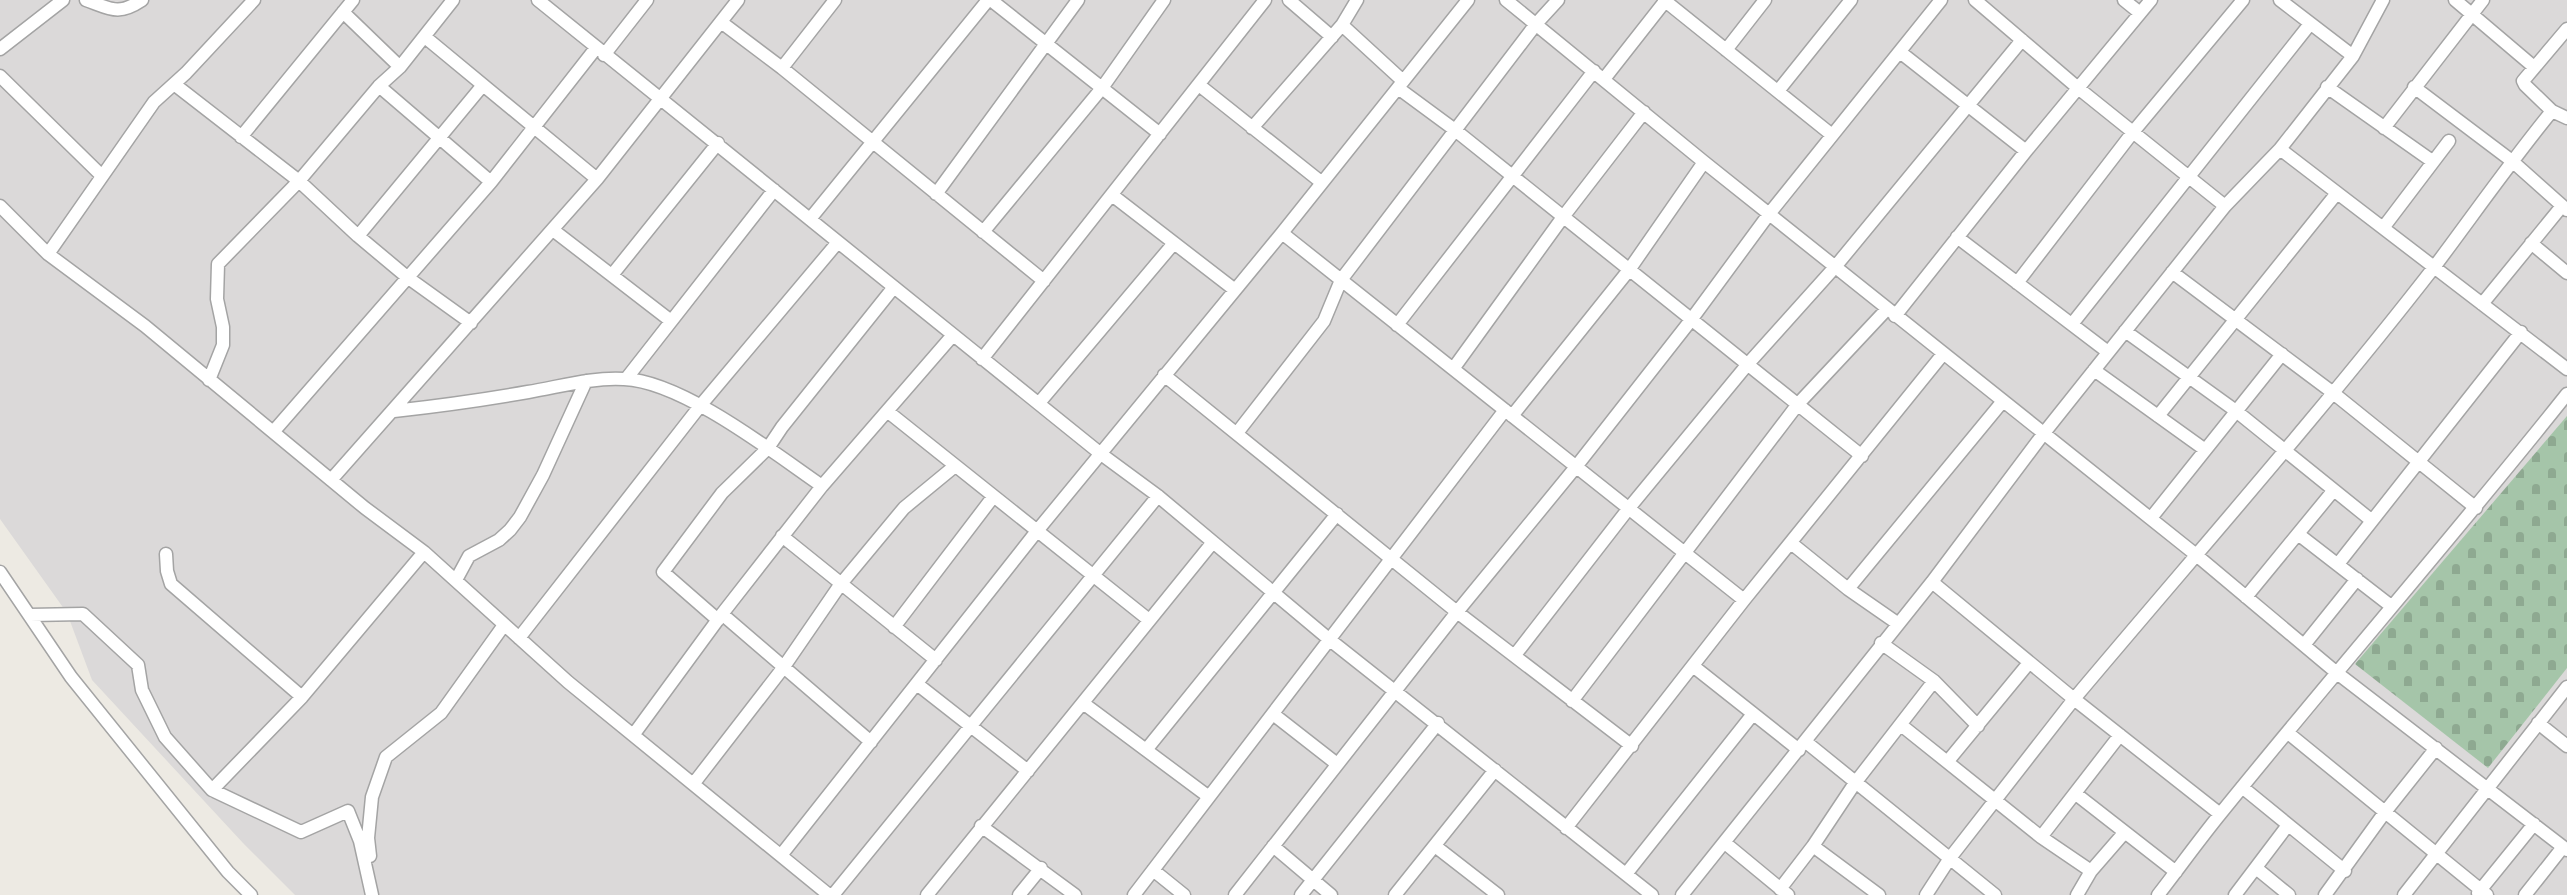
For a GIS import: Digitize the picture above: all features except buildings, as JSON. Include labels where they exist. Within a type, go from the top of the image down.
[{"type":"street","points":[[0,49],[63,0]]},
{"type":"street","points":[[86,0],[117,11],[127,10],[142,0]]},
{"type":"street","points":[[48,254],[154,102],[254,0]]},
{"type":"street","points":[[241,137],[353,0]]},
{"type":"street","points":[[209,380],[223,345],[217,299],[218,264],[299,181],[379,86],[400,67],[453,0]]},
{"type":"street","points":[[538,0],[982,359],[1158,496],[1330,640],[1652,895]]},
{"type":"street","points":[[274,431],[647,0]]},
{"type":"street","points":[[331,480],[597,179],[738,0]]},
{"type":"street","points":[[782,68],[835,0]]},
{"type":"street","points":[[810,219],[989,0],[1160,134]]},
{"type":"street","points":[[936,194],[1078,0]]},
{"type":"street","points":[[983,232],[1102,88],[1164,0]]},
{"type":"street","points":[[982,359],[1265,0]]},
{"type":"street","points":[[1289,0],[1332,37]]},
{"type":"street","points":[[1252,128],[1342,25],[1357,0]]},
{"type":"street","points":[[782,854],[1037,531],[1282,233],[1468,0]]},
{"type":"street","points":[[1506,0],[2151,518],[2337,673],[2565,848],[2525,895]]},
{"type":"street","points":[[1237,433],[1324,321],[1341,280],[1536,24],[1558,0]]},
{"type":"street","points":[[1397,325],[1511,176],[1665,0],[1832,135]]},
{"type":"street","points":[[1726,50],[1765,0]]},
{"type":"street","points":[[1778,91],[1851,0]]},
{"type":"street","points":[[1235,895],[1457,612],[1575,468],[1769,214],[1941,0]]},
{"type":"street","points":[[1975,0],[2078,88],[2225,206]]},
{"type":"street","points":[[2124,0],[2140,13]]},
{"type":"street","points":[[1572,701],[1798,404],[1891,312],[1957,237],[2151,0]]},
{"type":"street","points":[[2017,283],[2133,132],[2243,0]]},
{"type":"street","points":[[2280,0],[2353,56]]},
{"type":"street","points":[[1682,895],[1932,582],[2108,352],[2225,206],[2280,149],[2353,56],[2383,0]]},
{"type":"street","points":[[2455,0],[2534,67]]},
{"type":"street","points":[[2384,128],[2483,0]]},
{"type":"street","points":[[343,12],[400,67]]},
{"type":"street","points":[[721,22],[1044,281]]},
{"type":"street","points":[[2072,324],[2310,24]]},
{"type":"street","points":[[1342,25],[1401,85],[1455,130],[1862,456]]},
{"type":"street","points":[[2567,29],[2525,77],[2525,85],[2552,111],[2567,118]]},
{"type":"street","points":[[425,37],[597,179]]},
{"type":"street","points":[[1515,655],[1629,508],[1747,365],[1835,267],[2022,40]]},
{"type":"street","points":[[1900,52],[2026,151]]},
{"type":"street","points":[[0,76],[102,176]]},
{"type":"street","points":[[174,84],[299,181],[407,277],[471,323]]},
{"type":"street","points":[[358,236],[483,85]]},
{"type":"street","points":[[1199,85],[1321,182]]},
{"type":"street","points":[[379,86],[491,182]]},
{"type":"street","points":[[2327,87],[2432,161]]},
{"type":"street","points":[[2414,87],[2512,161],[2564,208],[2482,304]]},
{"type":"street","points":[[1926,895],[1950,858],[2074,699],[2285,451],[2434,266],[2552,111]]},
{"type":"street","points":[[1453,369],[1644,112]]},
{"type":"street","points":[[2383,228],[2449,141]]},
{"type":"street","points":[[612,275],[718,143]]},
{"type":"street","points":[[2280,149],[2567,369]]},
{"type":"street","points":[[1134,895],[1391,558],[1629,270],[1704,162]]},
{"type":"street","points":[[626,379],[774,190]]},
{"type":"street","points":[[2158,416],[2337,193]]},
{"type":"street","points":[[1112,195],[1235,290]]},
{"type":"street","points":[[0,206],[48,254],[145,326],[331,480],[424,552],[568,682],[831,895],[1158,496]]},
{"type":"street","points":[[553,230],[671,321]]},
{"type":"street","points":[[1282,233],[1744,600]]},
{"type":"street","points":[[1957,237],[2108,352]]},
{"type":"street","points":[[519,638],[700,406],[838,242]]},
{"type":"street","points":[[1039,403],[1174,243]]},
{"type":"street","points":[[2531,243],[2567,273]]},
{"type":"street","points":[[2172,272],[2332,392],[2476,508]]},
{"type":"street","points":[[871,742],[663,572],[722,493],[768,448],[894,287]]},
{"type":"street","points":[[2125,331],[2236,411],[2371,520]]},
{"type":"street","points":[[2338,564],[2521,332]]},
{"type":"street","points":[[634,734],[782,536],[953,335]]},
{"type":"street","points":[[1566,828],[1744,600],[1943,354]]},
{"type":"street","points":[[2151,518],[2282,354]]},
{"type":"street","points":[[2094,370],[2204,449]]},
{"type":"street","points":[[1164,375],[1457,612],[1632,746]]},
{"type":"street","points":[[394,411],[462,403],[586,381],[626,379],[648,384],[700,406],[822,486]]},
{"type":"street","points":[[456,580],[469,556],[499,540],[520,517],[586,381]]},
{"type":"street","points":[[2164,893],[2220,814],[2476,508],[2567,394]]},
{"type":"street","points":[[1848,589],[2003,401]]},
{"type":"street","points":[[887,411],[1149,620]]},
{"type":"street","points":[[694,783],[783,668],[840,585],[904,508],[955,466]]},
{"type":"street","points":[[2246,597],[2333,491]]},
{"type":"street","points":[[894,627],[993,497]]},
{"type":"street","points":[[1146,750],[1337,514]]},
{"type":"street","points":[[2298,534],[2391,606]]},
{"type":"street","points":[[782,536],[936,660]]},
{"type":"street","points":[[927,895],[1213,542]]},
{"type":"street","points":[[1791,543],[1897,623]]},
{"type":"street","points":[[212,790],[302,697],[424,552]]},
{"type":"street","points":[[166,554],[171,584],[302,697]]},
{"type":"street","points":[[0,572],[71,677],[228,872],[251,895]]},
{"type":"street","points":[[2304,645],[2357,579]]},
{"type":"street","points":[[1932,582],[2028,664],[2220,814]]},
{"type":"street","points":[[30,615],[83,614],[138,665],[142,690],[165,737],[212,790],[301,832],[348,811],[360,841],[373,895]]},
{"type":"street","points":[[373,895],[368,838],[372,797],[386,757],[441,713],[504,625]]},
{"type":"street","points":[[1881,643],[1934,681],[1978,726]]},
{"type":"street","points":[[1948,761],[2028,664]]},
{"type":"street","points":[[1693,666],[1753,714],[1855,783],[1995,895]]},
{"type":"street","points":[[1725,843],[1784,892],[1855,783],[1934,681]]},
{"type":"street","points":[[917,684],[1028,771]]},
{"type":"street","points":[[2404,895],[2567,687]]},
{"type":"street","points":[[1083,703],[1209,797]]},
{"type":"street","points":[[1273,714],[1337,764]]},
{"type":"street","points":[[1626,874],[1753,714]]},
{"type":"street","points":[[1301,895],[1438,723]]},
{"type":"street","points":[[2538,723],[2567,746]]},
{"type":"street","points":[[1901,725],[2041,837],[2091,871]]},
{"type":"street","points":[[2288,733],[2481,893],[2534,824]]},
{"type":"street","points":[[2041,837],[2120,735]]},
{"type":"street","points":[[2325,895],[2436,748]]},
{"type":"street","points":[[1395,895],[1495,770]]},
{"type":"street","points":[[2242,787],[2345,871]]},
{"type":"street","points":[[2076,794],[2176,872]]},
{"type":"street","points":[[2235,895],[2288,825]]},
{"type":"street","points":[[981,826],[1075,895]]},
{"type":"street","points":[[2077,895],[2091,871],[2124,833]]},
{"type":"street","points":[[1273,846],[1331,895]]},
{"type":"street","points":[[1435,846],[1494,894]]},
{"type":"street","points":[[1813,846],[1861,890],[1879,895]]},
{"type":"street","points":[[1019,895],[1041,868]]},
{"type":"street","points":[[2256,868],[2289,895]]},
{"type":"street","points":[[1153,870],[1184,895]]},
{"type":"shaded area","points":[[0,0],[2567,0],[2567,895],[295,895],[92,680],[67,613],[0,519]]},
{"type":"green space","points":[[2567,416],[2567,668],[2488,768],[2355,664]]}]
